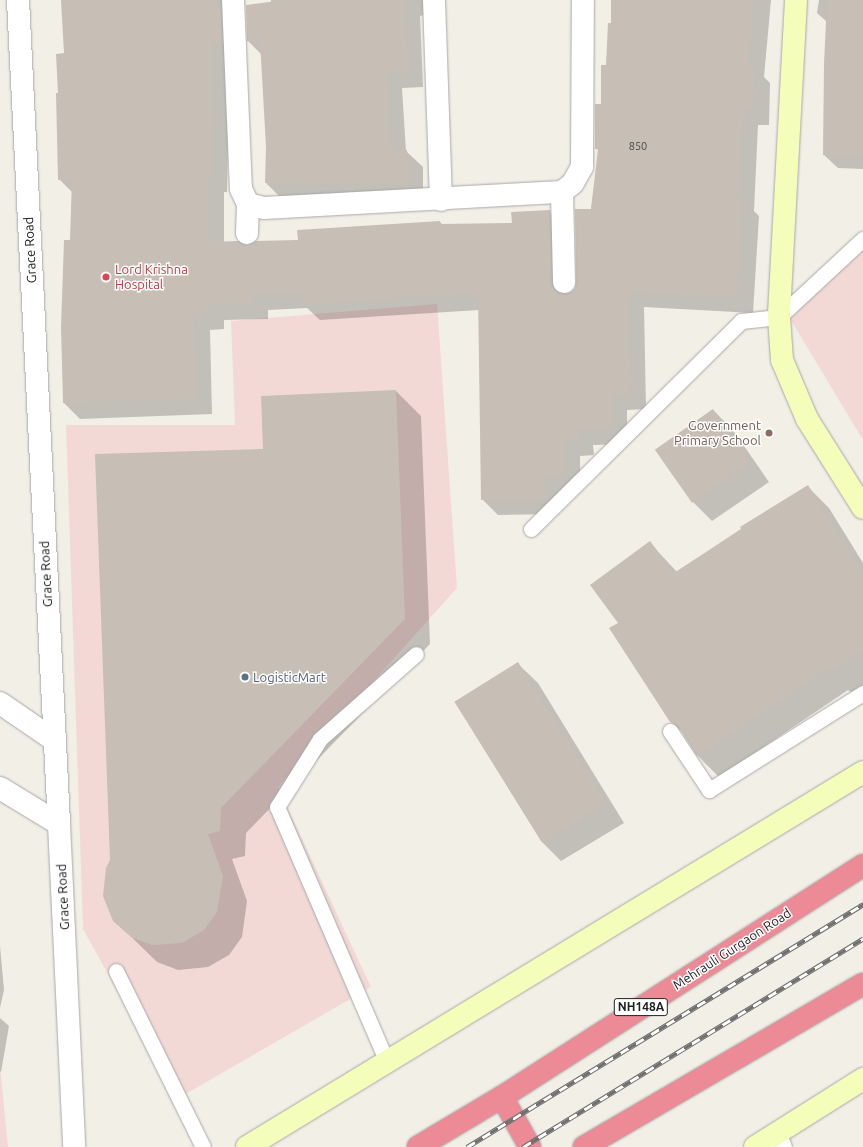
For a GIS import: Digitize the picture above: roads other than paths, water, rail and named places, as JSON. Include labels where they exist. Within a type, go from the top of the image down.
[{"type":"highway","name":"Mehrauli Gurgaon Road","points":[[418,1147],[502,1097],[863,865]]},
{"type":"highway","points":[[584,1147],[863,984]]},
{"type":"highway","points":[[502,1097],[530,1147]]},
{"type":"street","name":"Grace Road","points":[[18,0],[54,740],[60,824],[74,1147]]},
{"type":"street","points":[[233,0],[241,189],[248,204],[247,233]]},
{"type":"street","points":[[434,0],[441,200]]},
{"type":"street","points":[[248,204],[264,208],[441,200],[562,192],[573,183],[582,167],[583,0]]},
{"type":"street","points":[[796,0],[779,316],[782,360],[806,419],[863,508]]},
{"type":"street","points":[[562,192],[564,282]]},
{"type":"street","points":[[0,704],[54,740]]},
{"type":"street","points":[[247,1147],[863,772]]},
{"type":"street","points":[[0,788],[60,824]]},
{"type":"street","points":[[755,1147],[781,1140],[863,1079]]},
{"type":"lane","points":[[531,529],[741,321],[779,316],[863,239]]},
{"type":"lane","points":[[386,1062],[277,807],[320,739],[416,654]]},
{"type":"lane","points":[[670,731],[709,790],[863,693]]},
{"type":"lane","points":[[116,971],[203,1147]]},
{"type":"railway","points":[[467,1147],[863,904]]},
{"type":"railway","points":[[523,1147],[863,939]]},
{"type":"place","name":"Lord Krishna Hospital","points":[[106,277]]},
{"type":"place","name":"Government Primary School","points":[[769,433]]},
{"type":"place","name":"LogisticMart","points":[[245,677]]}]
